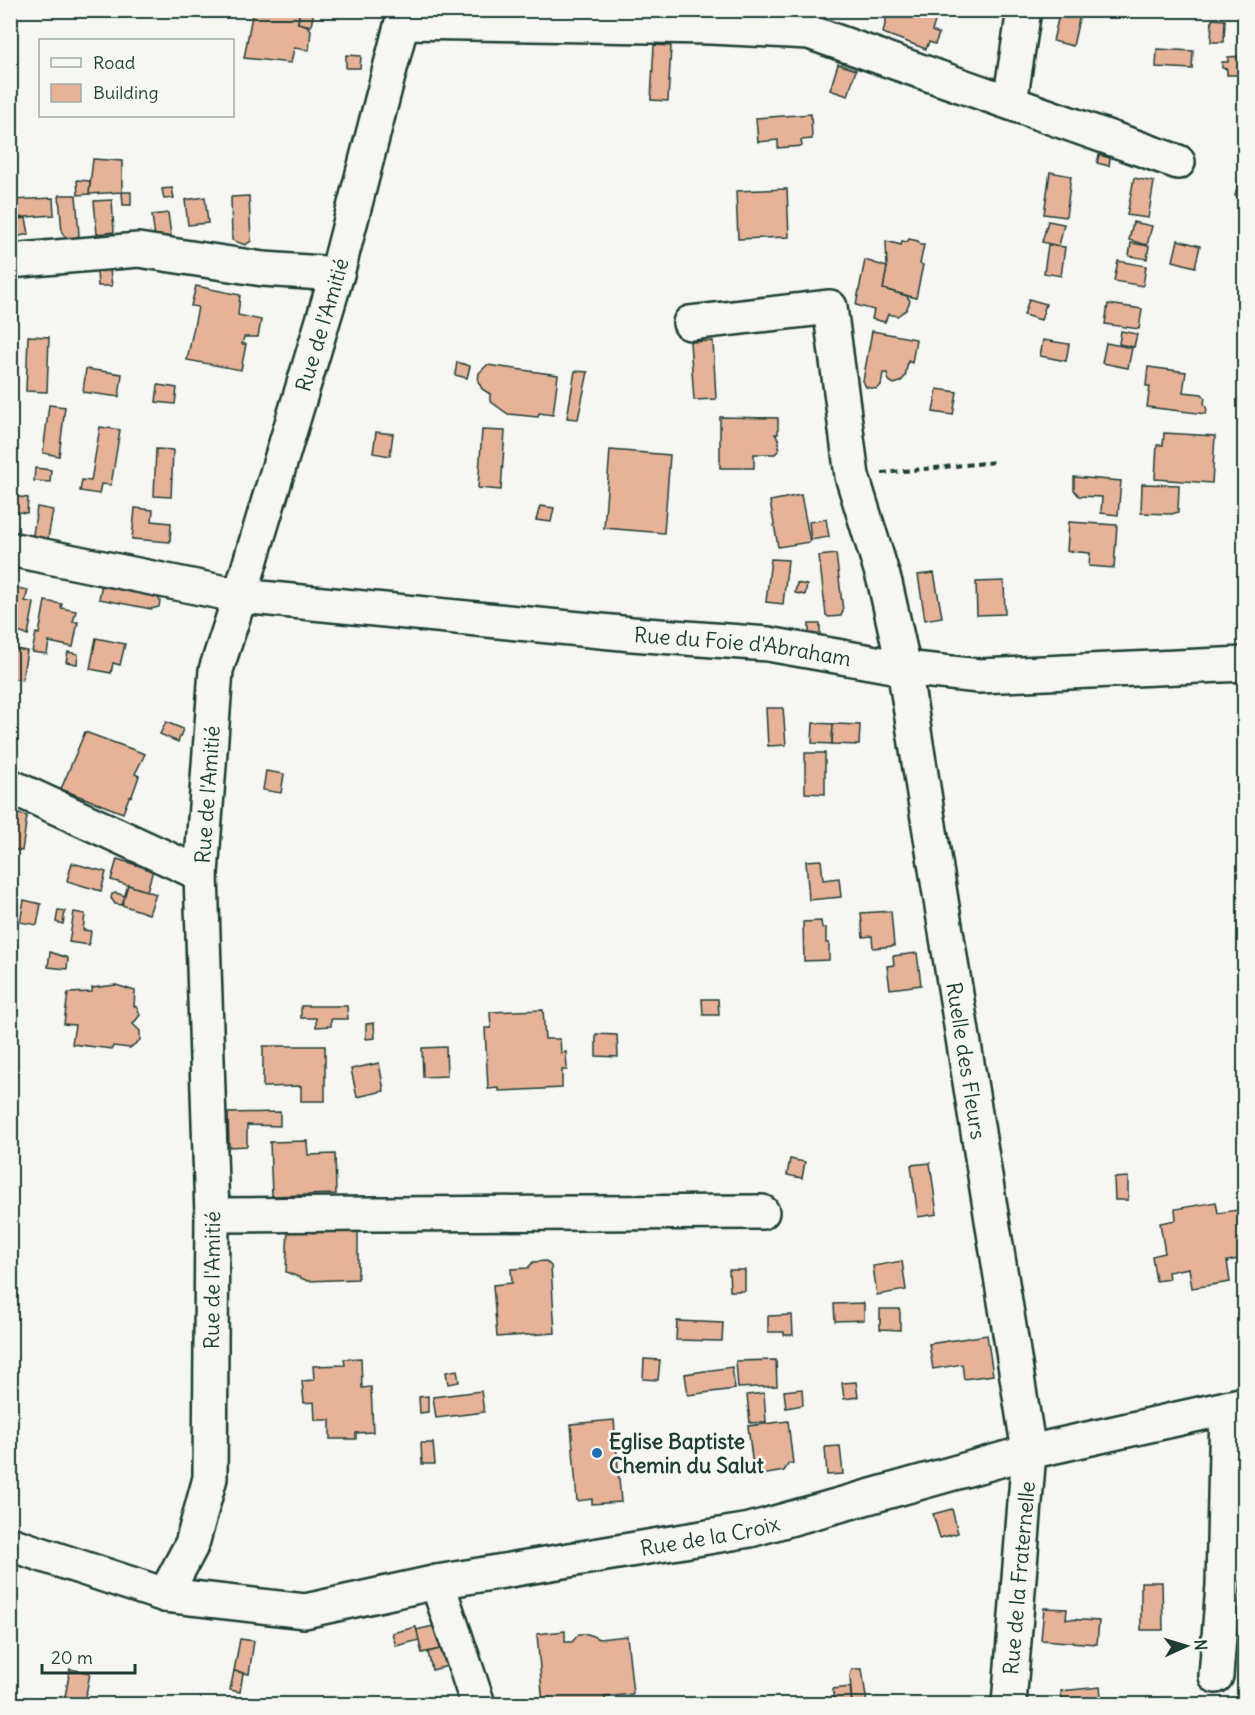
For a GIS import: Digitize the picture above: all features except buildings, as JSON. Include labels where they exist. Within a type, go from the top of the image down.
[{"type":"street","points":[[1010,102],[1024,10]]},
{"type":"street","points":[[402,16],[809,32],[1178,162]]},
{"type":"street","name":"Rue de l'Amitié","points":[[165,1595],[192,1544],[210,1478],[212,1215],[201,874],[216,670],[337,274],[402,16]]},
{"type":"street","points":[[10,261],[138,250],[263,268],[337,274]]},
{"type":"street","name":"Ruelle des Fleurs","points":[[690,323],[830,308],[852,476],[885,583],[904,668],[1029,1452]]},
{"type":"street","name":"Rue du Foie d'Abraham","points":[[10,549],[240,596],[632,634],[768,644],[904,668],[979,676],[1245,664]]},
{"type":"street","points":[[10,786],[201,874]]},
{"type":"street","points":[[212,1215],[762,1212]]},
{"type":"street","points":[[1216,1676],[1236,1406]]},
{"type":"street","name":"Rue de la Croix","points":[[10,1544],[165,1595],[305,1611],[437,1582],[750,1530],[1029,1452],[1236,1406]]},
{"type":"street","name":"Rue de la Fraternelle","points":[[1009,1704],[1029,1452]]},
{"type":"street","points":[[437,1582],[478,1704]]},
{"type":"path","points":[[852,476],[996,462]]},
{"type":"place","name":"Eglise Baptiste Chemin du Salut","points":[[597,1453]]}]
